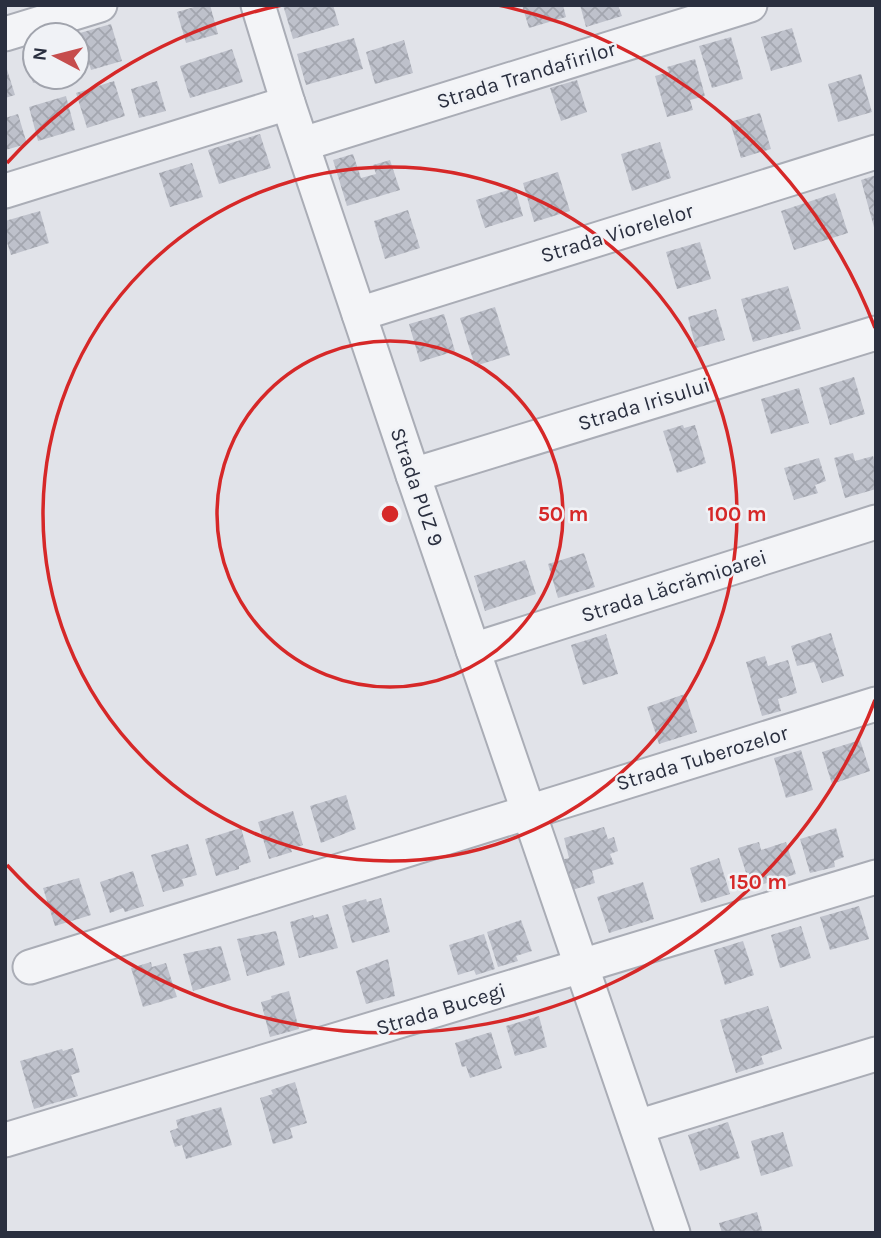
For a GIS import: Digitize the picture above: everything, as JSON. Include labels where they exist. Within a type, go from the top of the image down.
[{"type":"street","points":[[5,34],[100,5]]},
{"type":"street","name":"Strada PUZ 9","points":[[258,5],[288,103],[413,475],[673,1233]]},
{"type":"street","name":"Strada Trandafirilor","points":[[303,144],[750,5]]},
{"type":"street","points":[[5,191],[288,103]]},
{"type":"street","name":"Strada Viorelelor","points":[[359,314],[876,152]]},
{"type":"street","name":"Strada Irisului","points":[[413,475],[876,333]]},
{"type":"street","name":"Strada Lăcrămioarei","points":[[473,650],[876,522]]},
{"type":"street","name":"Strada Tuberozelor","points":[[30,967],[876,704]]},
{"type":"street","name":"Strada Bucegi","points":[[5,1140],[876,877]]},
{"type":"street","points":[[637,1127],[876,1054]]},
{"type":"building","points":[[210,5],[218,34],[186,43],[177,12]]},
{"type":"building","points":[[283,5],[333,5],[339,25],[293,39]]},
{"type":"building","points":[[522,5],[563,5],[566,17],[529,28]]},
{"type":"building","points":[[580,5],[618,5],[622,16],[586,27]]},
{"type":"building","points":[[111,24],[122,61],[91,70],[91,30]]},
{"type":"building","points":[[792,28],[802,62],[771,71],[761,37]]},
{"type":"building","points":[[731,37],[743,79],[712,88],[699,46]]},
{"type":"building","points":[[354,38],[363,69],[306,85],[297,54]]},
{"type":"building","points":[[404,40],[413,73],[375,84],[366,52]]},
{"type":"building","points":[[232,49],[243,82],[190,98],[180,66]]},
{"type":"building","points":[[695,59],[705,96],[690,100],[693,110],[667,117],[655,76],[669,72],[667,67]]},
{"type":"building","points":[[5,63],[15,95],[5,98]]},
{"type":"building","points":[[861,74],[872,112],[838,122],[828,84]]},
{"type":"building","points":[[577,80],[587,112],[561,121],[550,88]]},
{"type":"building","points":[[114,81],[125,116],[87,128],[76,93],[91,91],[91,88]]},
{"type":"building","points":[[157,81],[166,111],[139,118],[131,89]]},
{"type":"building","points":[[66,96],[75,130],[38,141],[29,107]]},
{"type":"building","points":[[760,113],[771,149],[741,158],[730,122]]},
{"type":"building","points":[[18,114],[27,144],[5,150],[5,118]]},
{"type":"building","points":[[260,134],[271,168],[219,184],[208,150]]},
{"type":"building","points":[[660,142],[671,178],[632,191],[621,154]]},
{"type":"building","points":[[353,154],[361,178],[376,174],[373,165],[390,160],[400,190],[347,206],[333,160]]},
{"type":"building","points":[[192,163],[203,197],[170,207],[159,173]]},
{"type":"building","points":[[558,172],[570,211],[534,222],[523,183]]},
{"type":"building","points":[[876,175],[876,231],[875,231],[861,180]]},
{"type":"building","points":[[515,188],[523,216],[485,228],[476,200]]},
{"type":"building","points":[[835,193],[848,233],[794,250],[781,211]]},
{"type":"building","points":[[408,210],[420,248],[385,259],[374,221]]},
{"type":"building","points":[[40,211],[49,243],[11,255],[5,236],[5,221]]},
{"type":"building","points":[[700,242],[711,279],[677,289],[666,252]]},
{"type":"building","points":[[788,286],[801,329],[753,342],[741,299]]},
{"type":"building","points":[[495,307],[510,355],[475,366],[460,318]]},
{"type":"building","points":[[716,309],[725,340],[696,348],[688,317]]},
{"type":"building","points":[[444,314],[455,351],[420,362],[409,324]]},
{"type":"building","points":[[854,377],[865,414],[830,425],[819,388]]},
{"type":"building","points":[[799,388],[809,423],[771,434],[761,399]]},
{"type":"building","points":[[683,425],[684,428],[695,425],[706,463],[677,473],[663,431]]},
{"type":"building","points":[[853,453],[855,461],[873,456],[876,489],[845,498],[834,458]]},
{"type":"building","points":[[819,458],[826,481],[815,485],[818,493],[794,500],[784,468]]},
{"type":"building","points":[[584,553],[595,587],[558,598],[548,564]]},
{"type":"building","points":[[525,560],[536,594],[485,611],[474,576]]},
{"type":"building","points":[[831,633],[844,676],[822,683],[814,662],[797,666],[791,646]]},
{"type":"building","points":[[606,634],[618,674],[583,685],[571,645]]},
{"type":"building","points":[[765,656],[768,666],[788,660],[797,693],[778,699],[781,711],[762,716],[746,662]]},
{"type":"building","points":[[685,694],[697,732],[659,744],[647,707]]},
{"type":"building","points":[[860,740],[870,771],[832,784],[822,752]]},
{"type":"building","points":[[801,750],[813,790],[786,798],[774,758]]},
{"type":"building","points":[[346,795],[356,829],[321,843],[310,806]]},
{"type":"building","points":[[293,811],[303,845],[291,849],[292,852],[269,859],[258,822]]},
{"type":"building","points":[[604,827],[608,839],[614,837],[618,851],[610,854],[614,864],[592,871],[595,883],[569,891],[561,860],[569,858],[564,838]]},
{"type":"building","points":[[241,828],[251,862],[216,876],[205,839]]},
{"type":"building","points":[[836,828],[844,857],[834,861],[835,867],[810,873],[800,839]]},
{"type":"building","points":[[759,842],[761,850],[786,842],[796,874],[751,888],[738,848]]},
{"type":"building","points":[[188,844],[197,875],[182,879],[184,886],[163,892],[151,855]]},
{"type":"building","points":[[719,858],[730,894],[701,903],[690,868]]},
{"type":"building","points":[[133,871],[144,906],[125,912],[123,908],[110,913],[100,882]]},
{"type":"building","points":[[79,878],[91,915],[55,926],[43,888]]},
{"type":"building","points":[[643,882],[654,919],[609,933],[597,897]]},
{"type":"building","points":[[381,898],[390,932],[352,943],[342,906]]},
{"type":"building","points":[[859,906],[869,939],[830,950],[820,917]]},
{"type":"building","points":[[328,914],[338,948],[299,958],[290,922],[313,915],[314,918]]},
{"type":"building","points":[[521,920],[532,951],[516,956],[518,961],[498,967],[487,932]]},
{"type":"building","points":[[801,926],[811,958],[780,968],[771,935]]},
{"type":"building","points":[[276,931],[285,965],[247,976],[237,939]]},
{"type":"building","points":[[484,934],[495,969],[476,975],[474,970],[458,975],[449,945]]},
{"type":"building","points":[[743,941],[754,975],[725,985],[714,950]]},
{"type":"building","points":[[221,946],[231,980],[193,991],[183,954]]},
{"type":"building","points":[[388,959],[395,996],[366,1004],[356,971]]},
{"type":"building","points":[[151,962],[152,967],[166,963],[177,997],[143,1007],[131,968]]},
{"type":"building","points":[[289,991],[299,1029],[270,1037],[261,1002]]},
{"type":"building","points":[[768,1006],[782,1049],[761,1056],[764,1064],[736,1073],[720,1020]]},
{"type":"building","points":[[539,1016],[547,1047],[515,1056],[506,1026]]},
{"type":"building","points":[[491,1032],[502,1068],[470,1078],[466,1066],[462,1067],[455,1043]]},
{"type":"building","points":[[73,1048],[80,1072],[71,1075],[78,1096],[34,1109],[20,1061]]},
{"type":"building","points":[[295,1082],[307,1123],[290,1128],[293,1138],[273,1144],[260,1098],[273,1094],[271,1090]]},
{"type":"building","points":[[221,1107],[232,1145],[186,1159],[182,1145],[175,1147],[170,1131],[178,1128],[176,1120]]},
{"type":"building","points":[[728,1122],[740,1158],[700,1171],[688,1135]]},
{"type":"building","points":[[783,1132],[793,1166],[761,1176],[751,1141]]},
{"type":"building","points":[[757,1212],[763,1233],[722,1233],[719,1223]]}]
